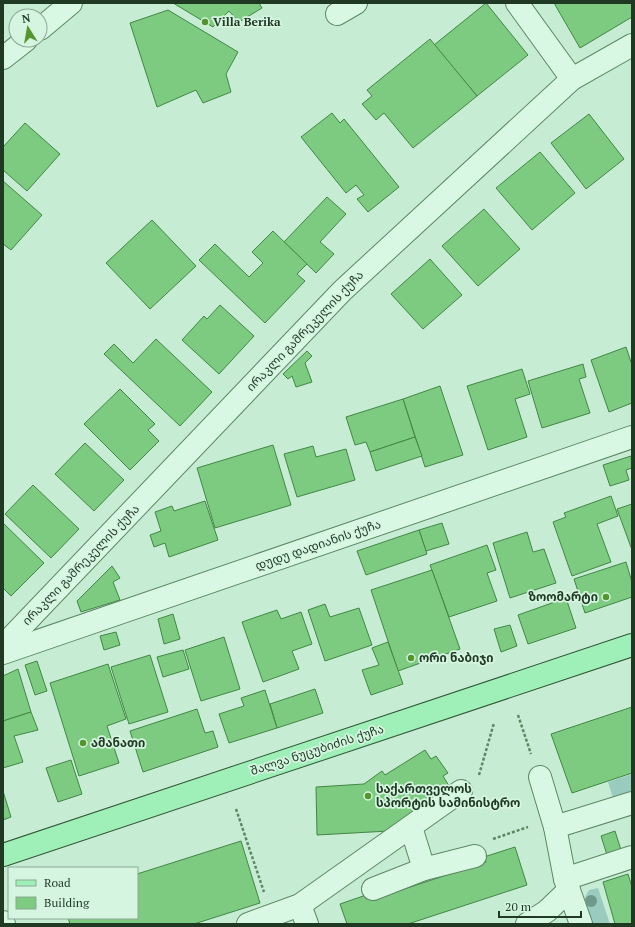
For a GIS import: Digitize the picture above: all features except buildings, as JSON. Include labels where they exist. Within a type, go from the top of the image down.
[{"type":"main road","name":"შალვა ნუცუბიძის ქუჩა","points":[[3,855],[632,645]]},
{"type":"street","points":[[48,22],[71,3]]},
{"type":"street","points":[[337,14],[356,3]]},
{"type":"street","points":[[517,3],[572,79]]},
{"type":"street","name":"ირაკლი გამრეკელის ქუჩა","points":[[3,646],[342,291],[572,79],[632,45]]},
{"type":"street","points":[[3,58],[16,48]]},
{"type":"street","name":"დუდუ დადიანის ქუჩა","points":[[3,653],[632,437]]},
{"type":"street","points":[[540,777],[555,827],[567,884],[581,924]]},
{"type":"street","points":[[248,924],[272,916],[303,915],[411,827],[462,791]]},
{"type":"street","points":[[555,827],[632,803]]},
{"type":"street","points":[[411,827],[424,869]]},
{"type":"street","points":[[373,889],[424,869],[475,856]]},
{"type":"street","points":[[527,924],[547,911],[567,884],[632,857]]},
{"type":"path","points":[[518,715],[540,777]]},
{"type":"path","points":[[462,791],[476,788],[494,723]]},
{"type":"path","points":[[236,809],[272,916]]},
{"type":"path","points":[[475,856],[481,844],[500,836],[527,827],[555,827]]},
{"type":"shaded area","points":[[632,774],[632,791],[613,798],[608,782]]},
{"type":"shaded area","points":[[598,888],[610,924],[591,924],[585,897],[589,890]]},
{"type":"place","name":"Villa Berika","points":[[205,22]]},
{"type":"place","name":"ზოომარტი","points":[[606,597]]},
{"type":"place","name":"ორი ნაბიჯი","points":[[411,658]]},
{"type":"place","name":"ამანათი","points":[[83,743]]},
{"type":"place","name":"საქართველოს სპორტის სამინისტრო","points":[[368,796]]}]
